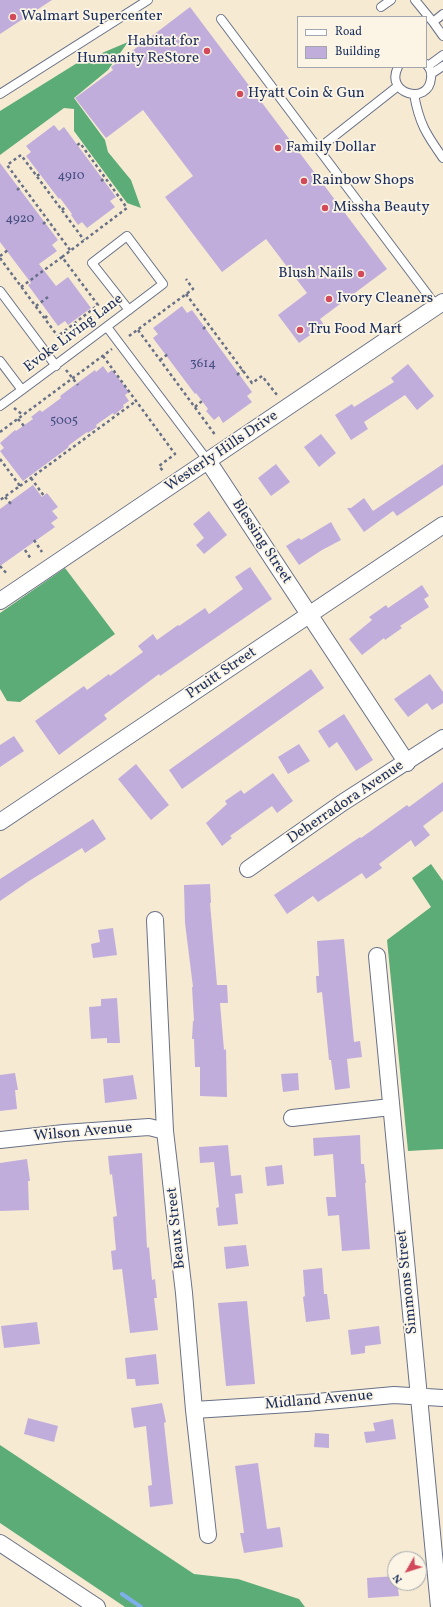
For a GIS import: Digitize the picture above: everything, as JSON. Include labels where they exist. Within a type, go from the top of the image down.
[{"type":"street","name":"Westerly Hills Drive","points":[[0,601],[440,304]]},
{"type":"street","name":"Blessing Street","points":[[208,462],[407,763]]},
{"type":"street","name":"Pruitt Street","points":[[0,822],[443,525]]},
{"type":"street","name":"Deherradora Avenue","points":[[248,869],[342,803],[407,763],[443,738]]},
{"type":"street","name":"Beaux Street","points":[[155,920],[165,1131],[184,1292],[194,1410],[208,1535]]},
{"type":"street","name":"Simmons Street","points":[[377,956],[390,1107],[439,1607]]},
{"type":"street","points":[[292,1118],[390,1107]]},
{"type":"street","name":"Wilson Avenue","points":[[0,1140],[64,1133],[149,1127],[165,1131]]},
{"type":"street","name":"Midland Avenue","points":[[194,1410],[306,1403],[394,1395],[443,1398]]},
{"type":"street","points":[[0,1543],[97,1607]]},
{"type":"lane","points":[[0,94],[148,0]]},
{"type":"lane","points":[[381,7],[391,0]]},
{"type":"lane","points":[[415,0],[443,36]]},
{"type":"lane","points":[[433,22],[443,14]]},
{"type":"lane","points":[[221,19],[318,149],[440,304]]},
{"type":"lane","points":[[428,68],[443,55]]},
{"type":"lane","points":[[428,68],[443,66]]},
{"type":"lane","points":[[398,68],[396,75],[398,86],[403,91],[414,94],[424,91],[431,82],[428,68]]},
{"type":"lane","points":[[318,149],[398,86]]},
{"type":"lane","points":[[414,94],[418,115],[423,128],[443,158]]},
{"type":"lane","name":"Evoke Living Lane","points":[[0,406],[56,366],[163,284],[127,236],[92,262],[129,310]]},
{"type":"lane","points":[[0,291],[56,366]]},
{"type":"lane","name":"Blessing Street","points":[[107,327],[208,462]]},
{"type":"lane","points":[[0,361],[22,390]]},
{"type":"path","points":[[22,287],[127,208],[80,143],[75,147]]},
{"type":"path","points":[[70,250],[7,165],[21,155],[84,240]]},
{"type":"path","points":[[37,176],[41,173]]},
{"type":"path","points":[[101,181],[105,178]]},
{"type":"path","points":[[17,190],[22,186]]},
{"type":"path","points":[[62,210],[66,206]]},
{"type":"path","points":[[43,224],[48,220]]},
{"type":"path","points":[[8,250],[0,257],[65,346]]},
{"type":"path","points":[[58,336],[98,305],[62,257]]},
{"type":"path","points":[[129,336],[193,289],[186,279]]},
{"type":"path","points":[[186,294],[252,383],[262,376],[277,395]]},
{"type":"path","points":[[36,306],[48,297]]},
{"type":"path","points":[[44,318],[49,314]]},
{"type":"path","points":[[203,329],[209,324]]},
{"type":"path","points":[[138,330],[216,436]]},
{"type":"path","points":[[0,432],[114,348]]},
{"type":"path","points":[[160,360],[168,354]]},
{"type":"path","points":[[103,356],[175,454],[159,466],[163,471]]},
{"type":"path","points":[[65,368],[78,385]]},
{"type":"path","points":[[237,375],[243,370]]},
{"type":"path","points":[[0,500],[136,401]]},
{"type":"path","points":[[195,407],[202,401]]},
{"type":"path","points":[[12,405],[23,415]]},
{"type":"path","points":[[18,419],[24,426]]},
{"type":"path","points":[[104,419],[107,422]]},
{"type":"path","points":[[0,459],[20,486]]},
{"type":"path","points":[[49,460],[52,463]]},
{"type":"path","points":[[31,478],[44,496]]},
{"type":"path","points":[[5,497],[11,504]]},
{"type":"path","points":[[34,540],[42,552]]},
{"type":"path","points":[[24,550],[31,559]]},
{"type":"path","points":[[0,566],[8,575]]},
{"type":"green space","points":[[128,42],[108,70],[74,98],[105,140],[108,152],[131,180],[141,208],[127,203],[74,131],[74,109],[64,108],[0,155],[0,111],[90,55],[93,60],[102,53]]},
{"type":"green space","points":[[65,568],[115,634],[20,702],[7,701],[0,689],[0,613]]},
{"type":"green space","points":[[431,864],[443,881],[443,1149],[408,1151],[387,940],[431,907],[412,878]]},
{"type":"green space","points":[[0,1445],[194,1574],[238,1579],[299,1599],[305,1607],[125,1607],[0,1523]]},
{"type":"building","name":"Walmart Supercenter","points":[[0,0],[52,0],[0,34]]},
{"type":"building","points":[[190,7],[387,269],[320,319],[324,325],[299,343],[278,315],[307,293],[266,239],[222,272],[165,197],[193,176],[143,110],[106,138],[75,98],[113,70],[111,67]]},
{"type":"building","points":[[54,125],[59,131],[64,127],[116,197],[110,201],[115,207],[87,228],[82,222],[78,225],[60,198],[59,199],[26,156],[31,152],[26,146]]},
{"type":"building","points":[[0,163],[58,240],[52,245],[57,251],[39,264],[56,286],[68,277],[91,308],[68,325],[65,321],[58,326],[28,285],[31,283],[0,242]]},
{"type":"building","points":[[182,306],[187,313],[192,310],[252,392],[247,396],[252,402],[223,423],[219,416],[214,420],[206,411],[208,409],[153,338],[158,334],[153,328]]},
{"type":"building","points":[[408,364],[434,396],[417,410],[405,395],[364,422],[368,429],[351,440],[335,415],[352,404],[354,407],[394,382],[391,378]]},
{"type":"building","points":[[103,366],[108,373],[112,370],[129,392],[125,395],[129,401],[114,415],[113,413],[96,425],[97,427],[88,433],[87,432],[23,481],[0,451],[4,448],[0,443],[15,430],[16,431],[33,419],[31,417],[40,410],[42,412],[61,398],[60,396],[95,370],[96,372]]},
{"type":"building","points":[[321,434],[336,453],[319,467],[304,447]]},
{"type":"building","points":[[276,464],[290,482],[271,496],[258,478]]},
{"type":"building","points":[[443,464],[443,485],[397,516],[393,511],[364,532],[347,508],[351,508],[364,498],[373,511]]},
{"type":"building","points":[[33,485],[42,497],[47,493],[58,507],[52,511],[58,518],[51,523],[55,527],[0,566],[0,509]]},
{"type":"building","points":[[209,511],[227,535],[204,554],[196,545],[204,538],[193,524]]},
{"type":"building","points":[[331,522],[341,540],[299,565],[286,546],[299,538],[301,540]]},
{"type":"building","points":[[250,567],[272,599],[160,676],[159,674],[104,715],[107,719],[59,755],[35,721],[84,686],[87,690],[109,674],[110,676],[143,652],[138,646],[153,634],[157,640],[205,608],[209,614],[243,589],[235,577]]},
{"type":"building","points":[[422,585],[429,596],[424,599],[429,607],[400,626],[402,628],[385,640],[384,638],[362,655],[349,639],[372,620],[369,617],[386,605],[388,608]]},
{"type":"building","points":[[311,669],[324,688],[182,789],[169,770]]},
{"type":"building","points":[[430,674],[443,692],[443,703],[432,710],[427,703],[408,717],[394,699]]},
{"type":"building","points":[[344,714],[373,760],[356,771],[337,742],[329,748],[318,731]]},
{"type":"building","points":[[14,736],[24,751],[0,767],[0,745]]},
{"type":"building","points":[[299,744],[310,761],[288,774],[278,757]]},
{"type":"building","points":[[136,764],[169,805],[151,820],[118,779]]},
{"type":"building","points":[[273,773],[293,801],[277,813],[272,806],[230,836],[232,838],[222,846],[206,823],[227,804],[225,801],[241,790],[244,794]]},
{"type":"building","points":[[443,782],[443,811],[423,826],[430,835],[415,847],[411,840],[379,864],[382,868],[366,879],[362,873],[318,902],[313,896],[287,914],[274,895],[360,837],[361,838],[407,805],[409,807]]},
{"type":"building","points":[[93,819],[106,839],[85,853],[82,848],[0,901],[0,879]]},
{"type":"building","points":[[210,884],[210,903],[217,985],[227,985],[228,1003],[220,1003],[224,1050],[226,1049],[227,1097],[200,1096],[200,1067],[195,1067],[194,1039],[192,1039],[194,1021],[193,987],[185,923],[184,885]]},
{"type":"building","points":[[113,928],[117,955],[93,958],[91,944],[100,942],[98,930]]},
{"type":"building","points":[[344,939],[354,1042],[360,1041],[362,1057],[347,1059],[350,1088],[335,1090],[331,1060],[329,1060],[322,992],[317,993],[316,976],[319,976],[317,941]]},
{"type":"building","points":[[117,998],[120,1043],[107,1043],[107,1038],[91,1039],[89,1007],[101,1006],[101,999]]},
{"type":"building","points":[[15,1073],[18,1090],[15,1090],[17,1109],[0,1111],[0,1075]]},
{"type":"building","points":[[298,1073],[299,1090],[283,1092],[281,1074]]},
{"type":"building","points":[[133,1075],[137,1099],[105,1103],[103,1079]]},
{"type":"building","points":[[360,1135],[361,1164],[364,1164],[366,1183],[370,1249],[342,1251],[339,1215],[328,1216],[326,1197],[336,1197],[333,1154],[314,1156],[313,1138]]},
{"type":"building","points":[[228,1145],[231,1176],[241,1175],[243,1193],[235,1194],[238,1224],[218,1226],[216,1208],[219,1207],[214,1162],[200,1163],[199,1147]]},
{"type":"building","points":[[142,1153],[147,1248],[149,1247],[152,1280],[155,1279],[157,1298],[154,1298],[158,1330],[130,1333],[122,1269],[113,1270],[111,1251],[116,1250],[113,1217],[117,1216],[112,1174],[110,1175],[108,1156]]},
{"type":"building","points":[[27,1159],[30,1181],[28,1181],[29,1210],[0,1211],[0,1163]]},
{"type":"building","points":[[282,1165],[284,1184],[267,1186],[265,1167]]},
{"type":"building","points":[[246,1245],[249,1266],[226,1269],[224,1247]]},
{"type":"building","points":[[322,1268],[324,1294],[327,1294],[330,1319],[306,1322],[303,1297],[305,1296],[303,1270]]},
{"type":"building","points":[[247,1301],[255,1384],[226,1386],[218,1303]]},
{"type":"building","points":[[37,1322],[40,1344],[4,1348],[1,1326]]},
{"type":"building","points":[[379,1326],[381,1344],[365,1346],[365,1353],[351,1355],[348,1330]]},
{"type":"building","points":[[156,1354],[159,1384],[136,1386],[135,1379],[127,1379],[125,1358]]},
{"type":"building","points":[[162,1403],[166,1422],[164,1423],[173,1504],[150,1507],[148,1486],[152,1485],[146,1426],[134,1428],[131,1408]]},
{"type":"building","points":[[28,1418],[58,1426],[54,1442],[24,1434]]},
{"type":"building","points":[[393,1419],[396,1439],[366,1443],[364,1432],[375,1431],[373,1423]]},
{"type":"building","points":[[315,1433],[329,1434],[329,1448],[314,1447]]},
{"type":"building","points":[[258,1463],[267,1529],[280,1527],[283,1547],[244,1553],[240,1533],[244,1533],[235,1466]]},
{"type":"building","points":[[387,1577],[387,1591],[398,1591],[399,1596],[368,1598],[367,1578]]},
{"type":"waterway","points":[[122,1594],[141,1607]]},
{"type":"place","name":"Walmart Supercenter","points":[[13,17]]},
{"type":"place","name":"Habitat for Humanity ReStore","points":[[207,51]]},
{"type":"place","name":"Hyatt Coin & Gun","points":[[240,94]]},
{"type":"place","name":"Family Dollar","points":[[278,148]]},
{"type":"place","name":"Rainbow Shops","points":[[304,181]]},
{"type":"place","name":"Missha Beauty","points":[[325,208]]},
{"type":"place","name":"Blush Nails","points":[[361,274]]},
{"type":"place","name":"Ivory Cleaners","points":[[329,299]]},
{"type":"place","name":"Tru Food Mart","points":[[300,330]]}]
